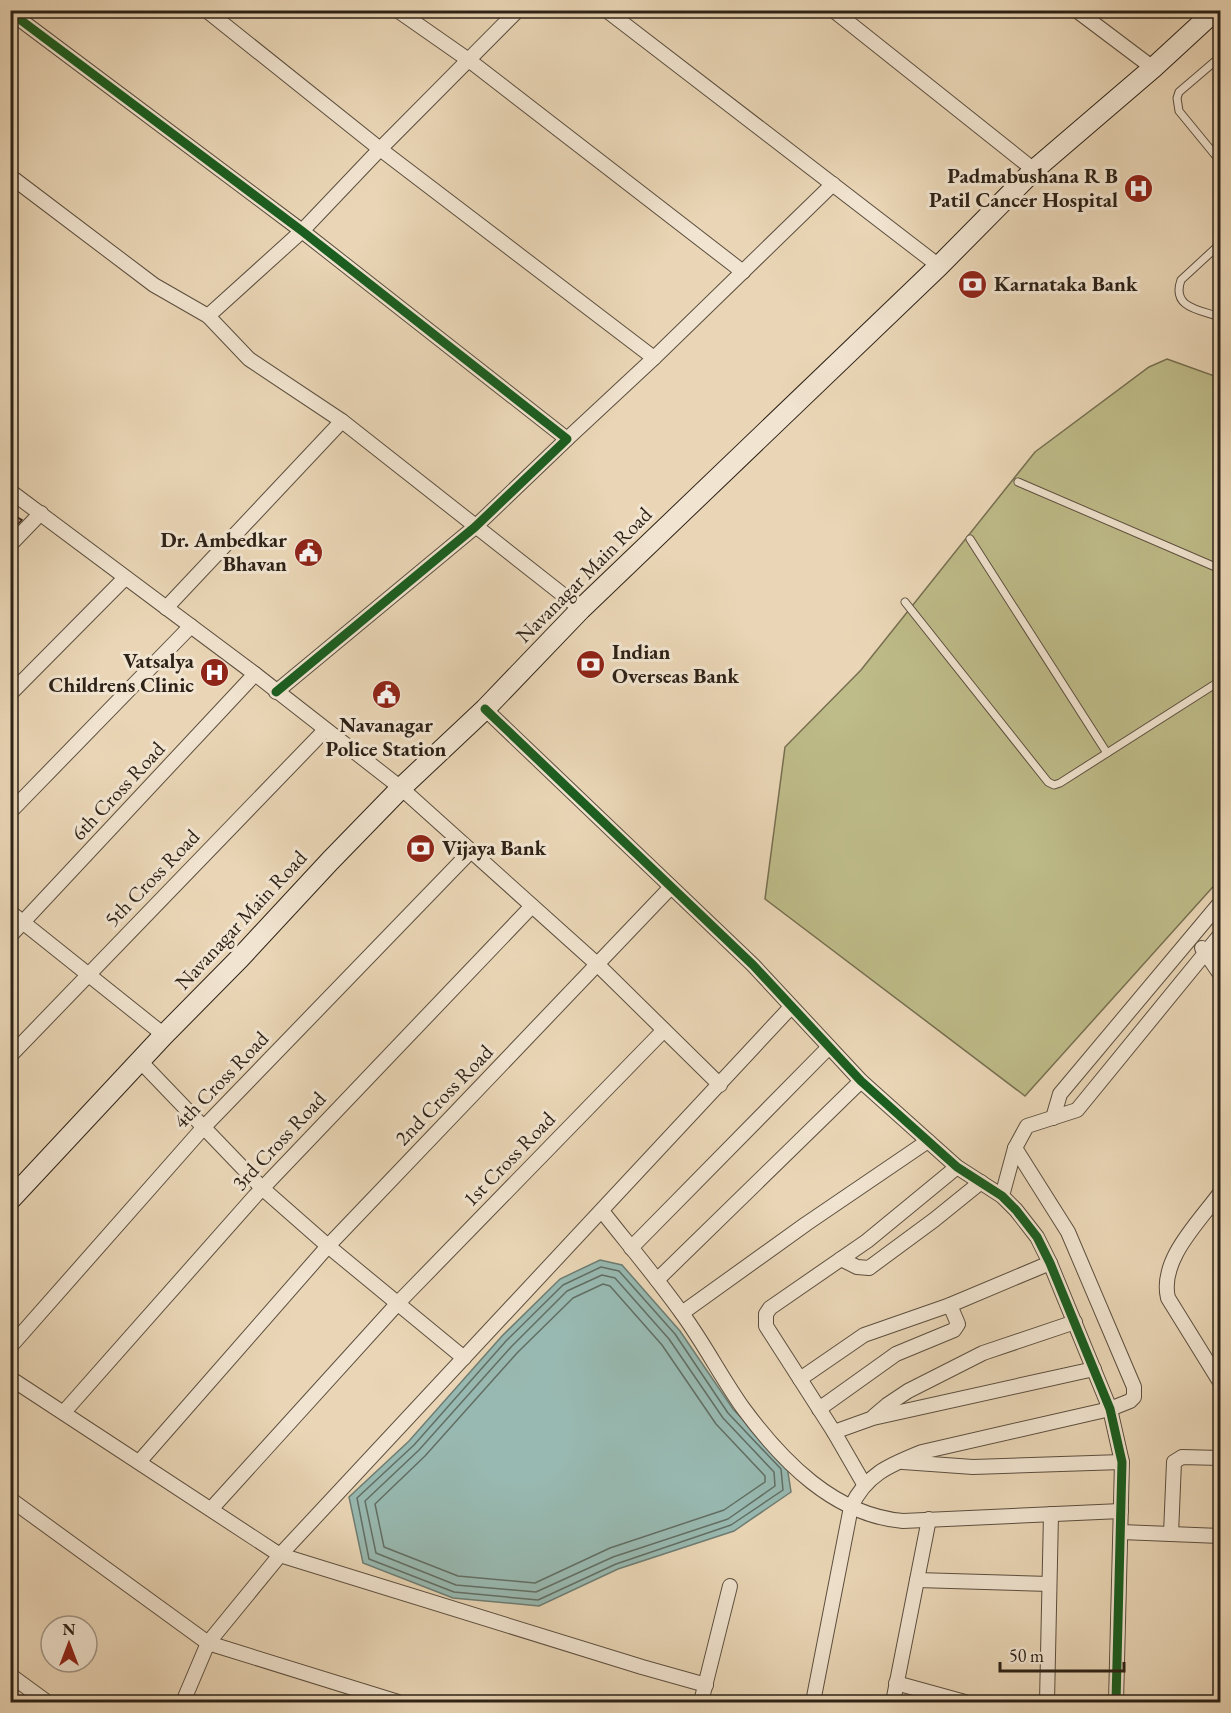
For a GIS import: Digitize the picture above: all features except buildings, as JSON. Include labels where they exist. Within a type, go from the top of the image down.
[{"type":"main road","name":"Navanagar Main Road","points":[[10,1200],[330,861],[401,788],[485,709],[581,609],[939,266],[1034,170],[1153,68],[1216,10]]},
{"type":"street","points":[[206,10],[380,149],[654,358]]},
{"type":"street","points":[[397,10],[470,61],[743,272]]},
{"type":"street","points":[[208,316],[302,231],[518,10]]},
{"type":"street","points":[[606,10],[939,266]]},
{"type":"street","points":[[833,10],[1034,170]]},
{"type":"street","points":[[1076,10],[1153,68]]},
{"type":"street","points":[[10,12],[302,231],[567,439]]},
{"type":"street","points":[[10,176],[154,285],[208,316],[249,359],[342,421],[581,609]]},
{"type":"street","points":[[276,692],[475,527],[654,358],[833,184]]},
{"type":"street","points":[[166,608],[342,421]]},
{"type":"street","points":[[10,491],[255,674],[401,788],[598,965],[720,1085]]},
{"type":"street","points":[[10,545],[41,513]]},
{"type":"street","points":[[10,694],[125,578]]},
{"type":"street","points":[[10,812],[191,626]]},
{"type":"street","name":"6th Cross Road","points":[[10,936],[255,674]]},
{"type":"street","points":[[485,709],[753,965],[861,1082],[957,1167],[1002,1196],[1037,1236],[1110,1409],[1122,1462],[1116,1702]]},
{"type":"street","name":"5th Cross Road","points":[[10,1056],[325,730]]},
{"type":"street","name":"4th Cross Road","points":[[10,1347],[203,1128],[471,851]]},
{"type":"street","name":"2nd Cross Road","points":[[139,1462],[321,1255],[671,887]]},
{"type":"street","points":[[1053,1118],[1060,1094],[1221,903]]},
{"type":"street","name":"3rd Cross Road","points":[[64,1412],[259,1192],[532,906]]},
{"type":"street","points":[[10,912],[164,1035]]},
{"type":"street","points":[[1002,1196],[1016,1148],[1027,1126],[1077,1110],[1221,935]]},
{"type":"street","points":[[1195,936],[1221,974]]},
{"type":"street","points":[[183,1702],[208,1643],[280,1555],[720,1085],[791,1006]]},
{"type":"street","name":"1st Cross Road","points":[[212,1509],[396,1306],[664,1030]]},
{"type":"street","points":[[631,1248],[829,1047]]},
{"type":"street","points":[[140,1061],[259,1192],[321,1255],[396,1306],[457,1365]]},
{"type":"street","points":[[657,1280],[861,1082]]},
{"type":"street","points":[[682,1313],[806,1224],[928,1141]]},
{"type":"street","points":[[813,1702],[851,1507],[864,1484],[877,1473],[922,1452],[1110,1409],[1133,1399],[1134,1387],[1068,1232],[1016,1148]]},
{"type":"street","points":[[864,1484],[834,1432],[766,1326],[766,1314],[770,1308],[867,1241],[957,1167]]},
{"type":"street","points":[[841,1259],[862,1269],[869,1268],[981,1182]]},
{"type":"street","points":[[1221,1193],[1172,1259],[1165,1287],[1168,1298],[1221,1382]]},
{"type":"street","points":[[602,1211],[682,1313],[743,1408],[809,1481],[828,1495],[851,1507],[885,1519],[929,1520],[1121,1511]]},
{"type":"street","points":[[800,1379],[864,1335],[950,1305],[1050,1263]]},
{"type":"street","points":[[819,1409],[896,1354],[954,1330],[958,1324],[950,1305]]},
{"type":"street","points":[[873,1418],[908,1391],[984,1353],[1075,1322]]},
{"type":"street","points":[[834,1432],[873,1418],[1094,1368]]},
{"type":"street","points":[[10,1378],[280,1555],[706,1685]]},
{"type":"street","points":[[1171,1534],[1174,1462],[1182,1457],[1221,1458]]},
{"type":"street","points":[[897,1462],[973,1467],[1122,1462]]},
{"type":"street","points":[[10,1499],[208,1643],[398,1702]]},
{"type":"street","points":[[1047,1702],[1051,1514]]},
{"type":"street","points":[[893,1702],[929,1520]]},
{"type":"street","points":[[1121,1532],[1221,1536]]},
{"type":"street","points":[[917,1580],[1049,1584]]},
{"type":"street","points":[[701,1702],[730,1586]]},
{"type":"street","points":[[10,1675],[47,1702]]},
{"type":"street","points":[[896,1683],[965,1702]]},
{"type":"lane","points":[[1221,57],[1179,92],[1177,98],[1179,111],[1221,161]]},
{"type":"lane","points":[[1221,244],[1181,280],[1178,287],[1180,300],[1186,305],[1221,317]]},
{"type":"lane","points":[[1018,482],[1221,569]]},
{"type":"lane","points":[[970,539],[1107,753]]},
{"type":"lane","points":[[905,602],[1051,784],[1060,783],[1221,681]]},
{"type":"shaded area","points":[[1167,359],[1220,378],[1220,879],[1025,1096],[765,899],[785,747],[861,670],[1035,452],[1149,367]]},
{"type":"water","points":[[600,1260],[622,1265],[680,1331],[733,1409],[787,1466],[791,1492],[734,1531],[618,1569],[539,1606],[453,1598],[363,1563],[349,1497],[409,1441],[502,1336],[560,1279]]},
{"type":"cycle path","points":[[10,12],[302,231],[567,439],[475,527],[276,692]]},
{"type":"cycle path","points":[[485,709],[753,965],[861,1081],[957,1167],[1002,1196],[1037,1237],[1050,1263],[1110,1409],[1122,1462],[1116,1702]]},
{"type":"place","name":"Padmabushana R B Patil Cancer Hospital","points":[[1139,188]]},
{"type":"place","name":"Karnataka Bank","points":[[973,284]]},
{"type":"place","name":"Dr. Ambedkar Bhavan","points":[[308,552]]},
{"type":"place","name":"Indian Overseas Bank","points":[[591,664]]},
{"type":"place","name":"Vatsalya Childrens Clinic","points":[[215,673]]},
{"type":"place","name":"Navanagar Police Station","points":[[386,694]]},
{"type":"place","name":"Vijaya Bank","points":[[421,848]]}]
